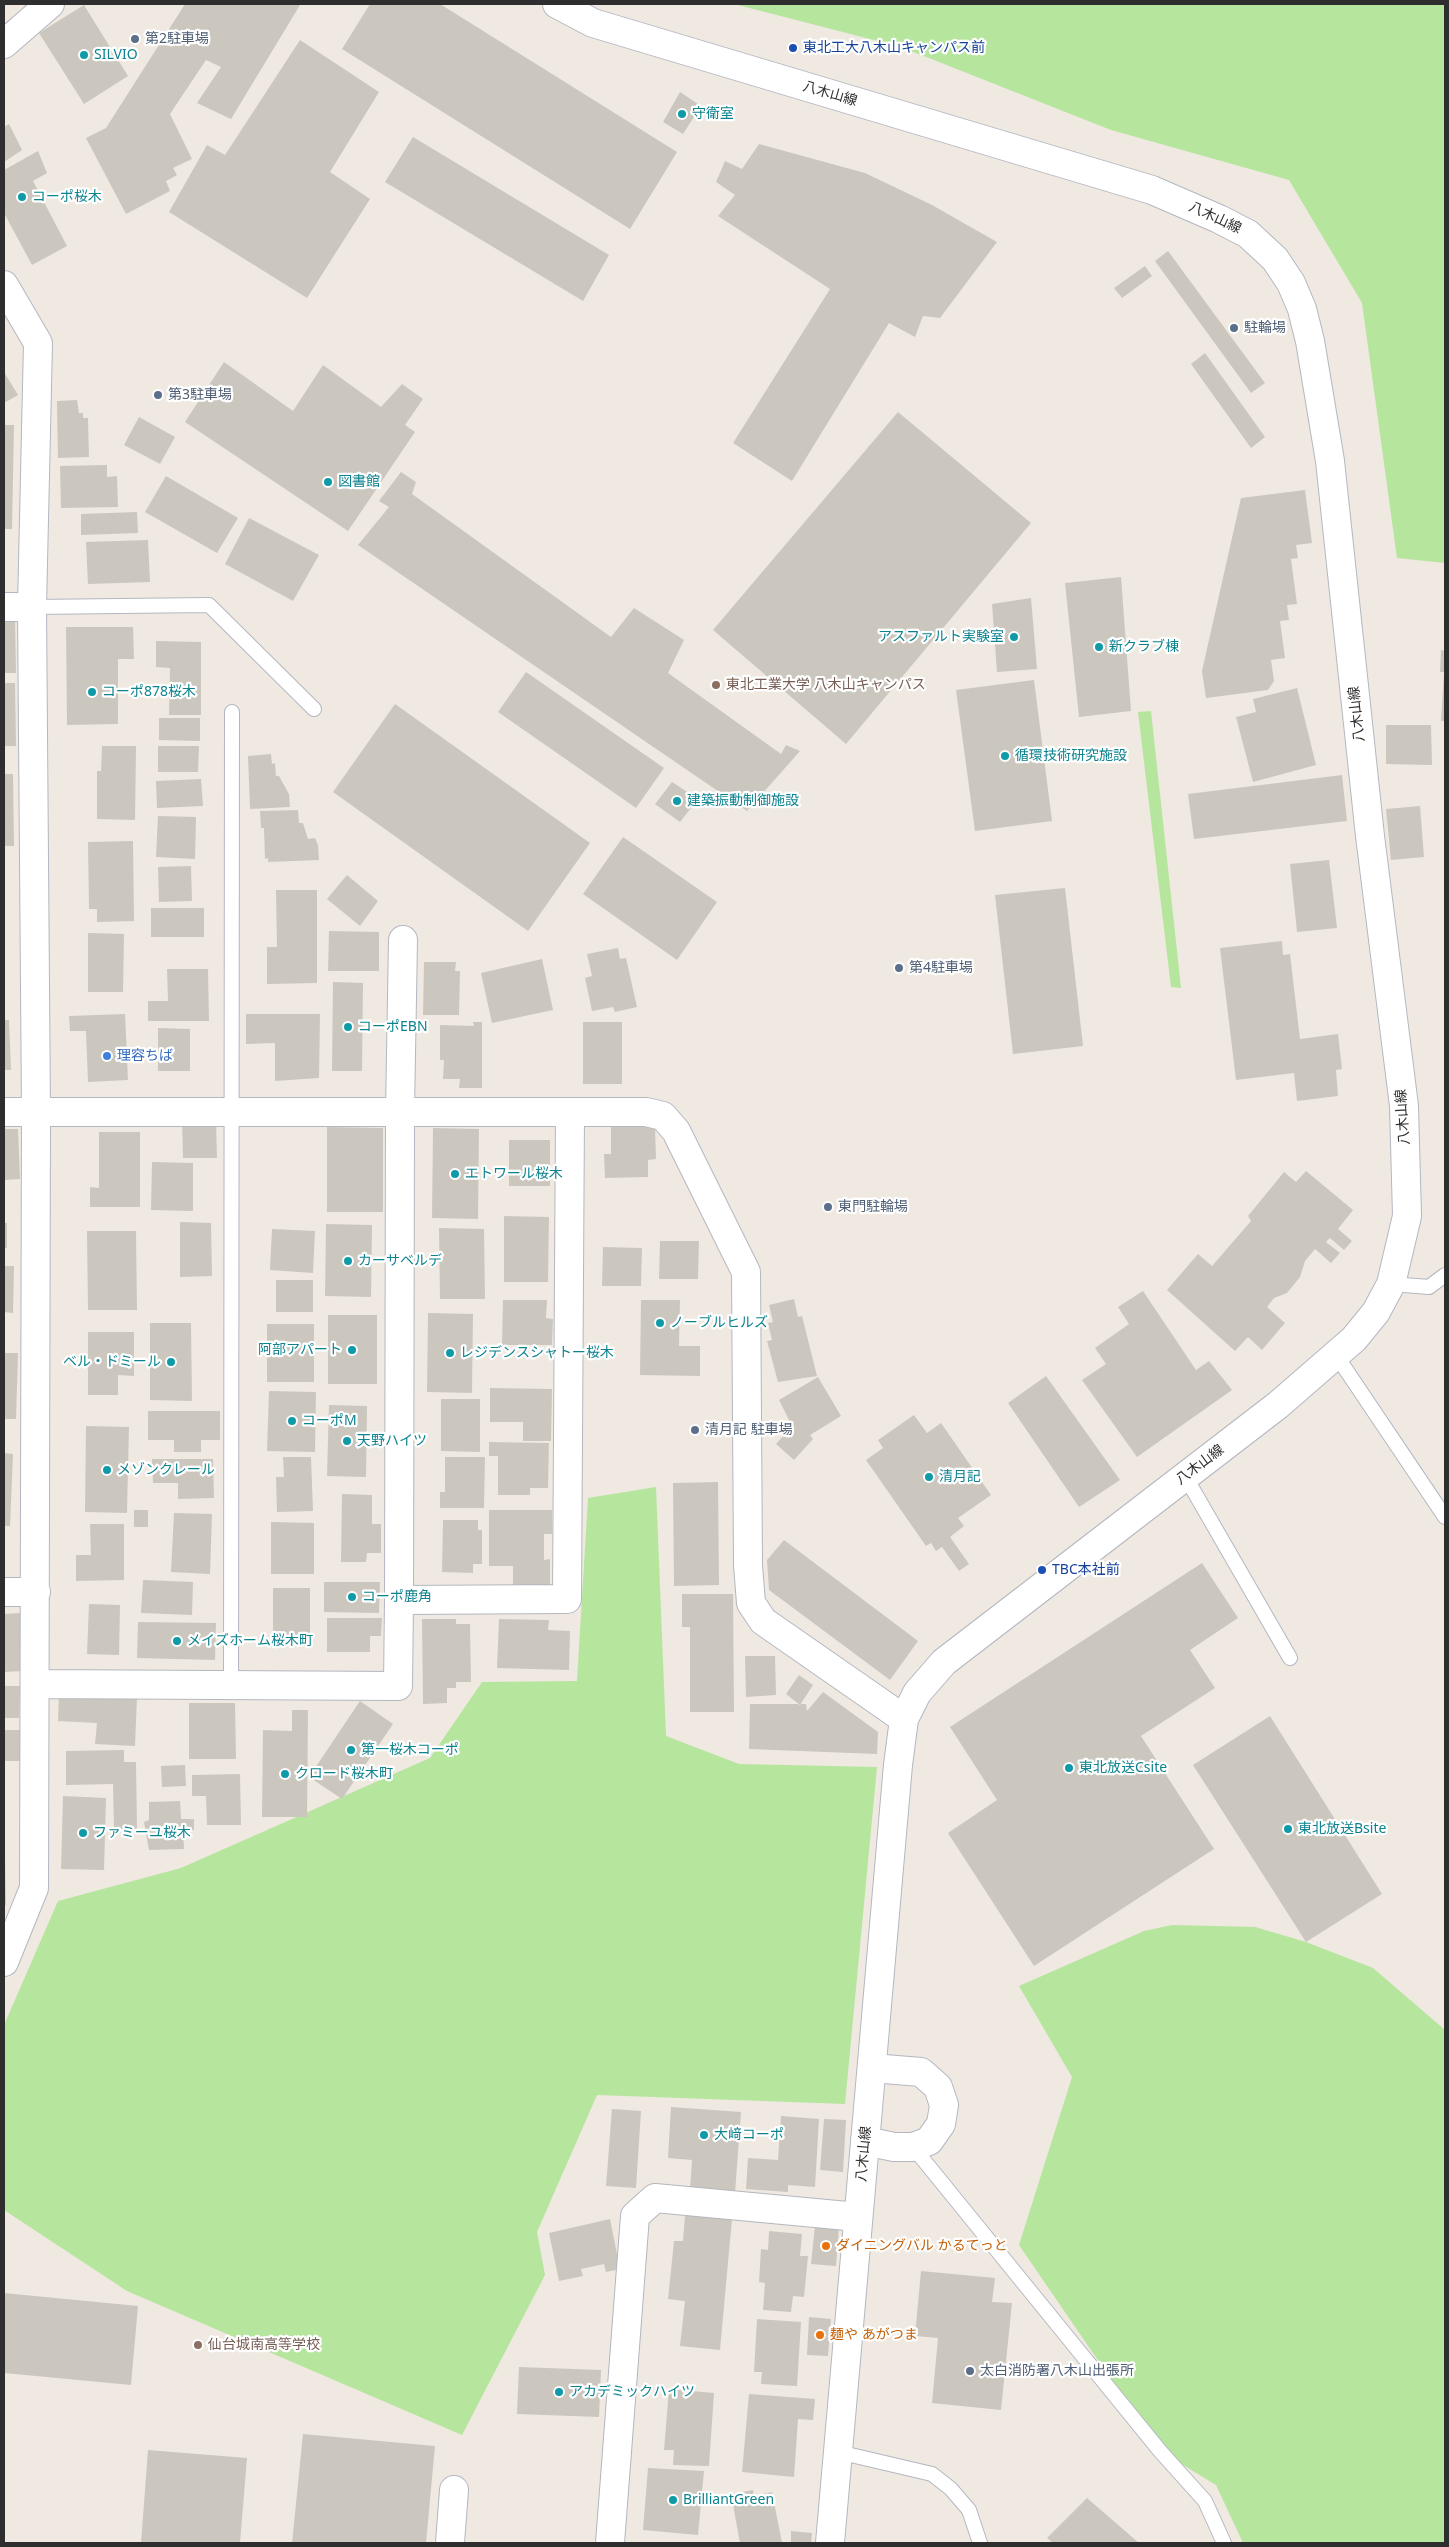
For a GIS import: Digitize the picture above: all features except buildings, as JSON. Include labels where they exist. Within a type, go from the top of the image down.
[{"type":"street","points":[[4,44],[50,4]]},
{"type":"street","name":"八木山線","points":[[557,4],[592,23],[1152,190],[1219,219],[1248,234],[1275,259],[1302,309],[1308,333],[1330,461],[1370,836],[1404,1106],[1407,1216],[1391,1284],[1376,1312],[1354,1339],[1278,1405],[944,1662],[917,1693],[904,1719],[898,1765],[830,2543]]},
{"type":"street","points":[[4,285],[38,343],[32,607],[36,1112],[34,1888],[4,1962]]},
{"type":"street","points":[[4,608],[32,607]]},
{"type":"street","points":[[36,1684],[398,1686],[400,1112],[404,940]]},
{"type":"street","points":[[4,1112],[646,1112],[663,1116],[676,1131],[746,1272],[748,1565],[751,1604],[763,1621],[904,1719]]},
{"type":"street","points":[[399,1600],[567,1599],[570,1113]]},
{"type":"street","points":[[4,1592],[36,1592]]},
{"type":"street","points":[[865,2141],[894,2147],[913,2148],[929,2141],[941,2124],[944,2105],[938,2087],[921,2072],[872,2068]]},
{"type":"street","points":[[610,2543],[635,2216],[655,2198],[858,2217]]},
{"type":"street","points":[[450,2543],[454,2490]]},
{"type":"lane","points":[[32,607],[209,605],[314,709]]},
{"type":"lane","points":[[231,1685],[230,1112],[232,712]]},
{"type":"lane","points":[[1391,1284],[1429,1287],[1445,1275]]},
{"type":"lane","points":[[1336,1355],[1445,1517]]},
{"type":"lane","points":[[1185,1476],[1290,1658]]},
{"type":"lane","points":[[913,2148],[1160,2451],[1205,2501],[1224,2543]]},
{"type":"lane","points":[[838,2452],[932,2474],[951,2489],[969,2510],[980,2543]]},
{"type":"green space","points":[[734,4],[1445,4],[1445,563],[1397,558],[1362,303],[1289,180],[1111,130],[901,47]]},
{"type":"green space","points":[[1151,711],[1181,988],[1171,987],[1138,712]]},
{"type":"green space","points":[[656,1487],[666,1736],[739,1764],[877,1767],[845,2104],[597,2095],[537,2232],[545,2275],[462,2435],[127,2291],[4,2210],[4,2025],[58,1901],[181,1868],[430,1758],[482,1682],[577,1681],[588,1498]]},
{"type":"green space","points":[[1172,1925],[1255,1927],[1306,1942],[1373,1968],[1445,2030],[1445,2543],[1243,2543],[1216,2485],[1160,2451],[1019,2245],[1072,2077],[1019,1986],[1144,1931]]},
{"type":"place","name":"第2駐車場","points":[[135,39]]},
{"type":"place","name":"東北工大八木山キャンパス前","points":[[793,48]]},
{"type":"place","name":"SILVIO","points":[[84,55]]},
{"type":"place","name":"守衛室","points":[[682,114]]},
{"type":"place","name":"コーポ桜木","points":[[22,197]]},
{"type":"place","name":"駐輪場","points":[[1234,328]]},
{"type":"place","name":"第3駐車場","points":[[158,395]]},
{"type":"place","name":"図書館","points":[[328,482]]},
{"type":"place","name":"アスファルト実験室","points":[[1014,637]]},
{"type":"place","name":"新クラブ棟","points":[[1099,647]]},
{"type":"place","name":"東北工業大学 八木山キャンパス","points":[[716,685]]},
{"type":"place","name":"コーポ878桜木","points":[[92,692]]},
{"type":"place","name":"循環技術研究施設","points":[[1005,756]]},
{"type":"place","name":"建築振動制御施設","points":[[677,801]]},
{"type":"place","name":"第4駐車場","points":[[899,968]]},
{"type":"place","name":"コーポEBN","points":[[348,1027]]},
{"type":"place","name":"理容ちば","points":[[107,1056]]},
{"type":"place","name":"エトワール桜木","points":[[455,1174]]},
{"type":"place","name":"東門駐輪場","points":[[828,1207]]},
{"type":"place","name":"カーサベルデ","points":[[348,1261]]},
{"type":"place","name":"ノーブルヒルズ","points":[[660,1323]]},
{"type":"place","name":"阿部アパート","points":[[352,1350]]},
{"type":"place","name":"レジデンスシャトー桜木","points":[[450,1353]]},
{"type":"place","name":"ベル・ドミール","points":[[171,1362]]},
{"type":"place","name":"コーポM","points":[[292,1421]]},
{"type":"place","name":"清月記 駐車場","points":[[695,1430]]},
{"type":"place","name":"天野ハイツ","points":[[347,1441]]},
{"type":"place","name":"メゾンクレール","points":[[107,1470]]},
{"type":"place","name":"清月記","points":[[929,1477]]},
{"type":"place","name":"TBC本社前","points":[[1042,1570]]},
{"type":"place","name":"コーポ鹿角","points":[[352,1597]]},
{"type":"place","name":"メイズホーム桜木町","points":[[177,1641]]},
{"type":"place","name":"第一桜木コーポ","points":[[351,1750]]},
{"type":"place","name":"東北放送Csite","points":[[1069,1768]]},
{"type":"place","name":"クロード桜木町","points":[[285,1774]]},
{"type":"place","name":"東北放送Bsite","points":[[1288,1829]]},
{"type":"place","name":"ファミーユ桜木","points":[[83,1833]]},
{"type":"place","name":"大﨑コーポ","points":[[704,2135]]},
{"type":"place","name":"ダイニングバル かるてっと","points":[[826,2246]]},
{"type":"place","name":"麺や あがつま","points":[[820,2335]]},
{"type":"place","name":"仙台城南高等学校","points":[[198,2345]]},
{"type":"place","name":"太白消防署八木山出張所","points":[[970,2371]]},
{"type":"place","name":"アカデミックハイツ","points":[[559,2392]]},
{"type":"place","name":"BrilliantGreen","points":[[673,2500]]}]
